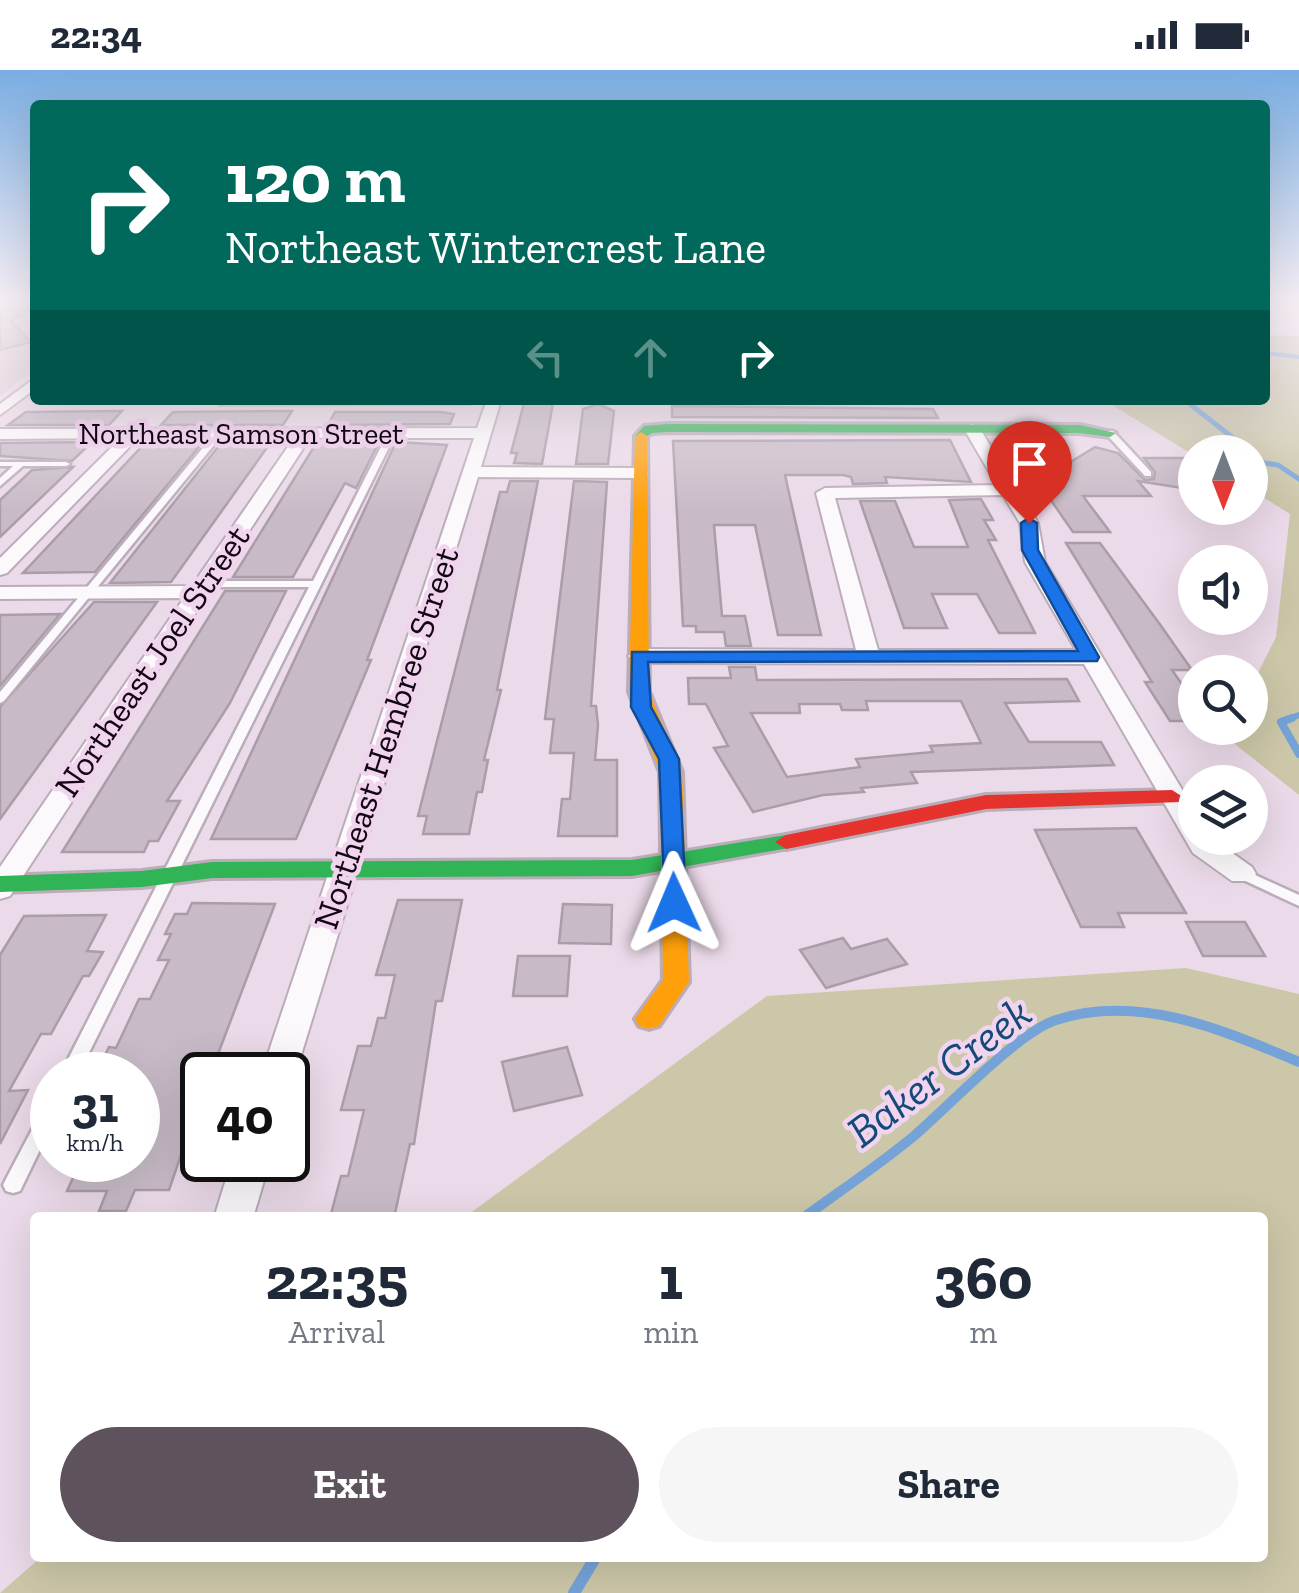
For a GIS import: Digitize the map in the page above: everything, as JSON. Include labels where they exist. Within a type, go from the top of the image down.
[{"type":"street","points":[[0,412],[30,386]]},
{"type":"street","name":"Northeast Hembree Street","points":[[285,1052],[492,405]]},
{"type":"street","points":[[649,1019],[676,982],[669,759],[641,707],[638,656],[642,434],[648,429],[1110,433]]},
{"type":"street","points":[[972,429],[1029,523],[1030,550],[1036,562],[1178,807]]},
{"type":"street","name":"Northeast Joel Street","points":[[1,886],[305,433]]},
{"type":"street","name":"Northeast Samson Street","points":[[0,434],[483,433]]},
{"type":"street","points":[[0,569],[132,434]]},
{"type":"street","points":[[471,472],[640,473]]},
{"type":"street","points":[[870,656],[824,493],[1009,490]]},
{"type":"street","points":[[0,593],[200,588]]},
{"type":"street","points":[[638,656],[1090,657]]},
{"type":"street","points":[[1,886],[212,870],[673,864],[986,802],[1172,797]]},
{"type":"street","points":[[1215,855],[1242,874]]},
{"type":"street","points":[[234,1212],[244,1182]]},
{"type":"lane","points":[[81,1052],[392,433]]},
{"type":"lane","points":[[1110,433],[1148,474]]},
{"type":"lane","points":[[0,699],[219,434]]},
{"type":"lane","points":[[0,464],[66,464]]},
{"type":"lane","points":[[0,483],[21,464]]},
{"type":"lane","points":[[200,588],[314,584]]},
{"type":"lane","points":[[1242,874],[1299,901]]},
{"type":"lane","points":[[14,1186],[30,1153]]},
{"type":"shaded area","points":[[0,369],[30,369],[30,373],[0,396]]},
{"type":"shaded area","points":[[1270,369],[1299,369],[1299,795],[1268,770],[1268,765],[1261,765],[1236,745],[1268,745],[1267,655],[1276,637],[1290,514],[1268,500],[1268,435],[1178,435],[1178,446],[1112,405],[1270,405]]},
{"type":"shaded area","points":[[219,405],[471,405],[471,406]]},
{"type":"shaded area","points":[[1186,968],[1299,994],[1299,1593],[0,1593],[35,1562],[1268,1562],[1268,1212],[472,1212],[767,996]]},
{"type":"building","points":[[523,405],[553,405],[542,464],[514,463],[517,453],[511,453]]},
{"type":"building","points":[[600,405],[614,411],[608,464],[576,464],[583,409]]},
{"type":"building","points":[[672,406],[933,409],[938,418],[672,417]]},
{"type":"building","points":[[122,411],[109,425],[8,425],[26,412]]},
{"type":"building","points":[[292,411],[283,425],[161,425],[173,412]]},
{"type":"building","points":[[335,412],[454,414],[450,424],[328,425]]},
{"type":"building","points":[[950,440],[971,482],[885,477],[887,483],[853,484],[851,477],[843,475],[785,475],[821,635],[778,635],[755,525],[714,525],[722,616],[745,616],[751,646],[726,646],[724,632],[696,632],[696,626],[683,626],[673,441]]},
{"type":"building","points":[[1009,440],[1037,440],[1059,469],[1095,447],[1118,453],[1145,480],[1154,479],[1155,472],[1144,458],[1178,458],[1178,487],[1138,481],[1151,496],[1083,496],[1110,532],[1073,532]]},
{"type":"building","points":[[92,442],[72,461],[0,456],[0,443]]},
{"type":"building","points":[[146,442],[203,442],[95,572],[23,573]]},
{"type":"building","points":[[222,442],[271,442],[171,582],[110,583]]},
{"type":"building","points":[[317,442],[379,442],[356,488],[345,483],[293,577],[233,577]]},
{"type":"building","points":[[396,442],[447,445],[367,660],[371,660],[296,839],[211,839]]},
{"type":"building","points":[[73,467],[0,537],[0,500],[32,470]]},
{"type":"building","points":[[510,481],[538,481],[497,690],[501,690],[484,760],[488,760],[482,792],[477,792],[469,834],[423,834],[427,816],[418,816],[500,492],[507,492]]},
{"type":"building","points":[[574,481],[607,482],[591,706],[596,706],[598,725],[595,760],[617,760],[617,836],[558,836],[562,799],[570,799],[574,753],[550,753],[554,719],[545,719]]},
{"type":"building","points":[[981,499],[993,520],[984,520],[996,540],[988,540],[1035,633],[999,633],[977,594],[932,594],[947,628],[904,628],[860,501],[895,501],[914,547],[968,547],[949,500]]},
{"type":"building","points":[[1066,543],[1100,543],[1181,655],[1178,655],[1178,670],[1172,670],[1178,679],[1178,721],[1170,721],[1145,682],[1152,682]]},
{"type":"building","points":[[225,591],[286,591],[230,703],[167,801],[180,801],[158,841],[149,841],[144,852],[62,852]]},
{"type":"building","points":[[94,602],[157,602],[0,819],[0,707]]},
{"type":"building","points":[[60,614],[0,686],[0,615]]},
{"type":"building","points":[[729,667],[755,667],[757,680],[1067,679],[1079,701],[1005,703],[1029,742],[1101,742],[1114,765],[911,772],[917,783],[861,788],[864,792],[823,795],[753,812],[714,748],[728,746],[706,704],[689,704],[688,678],[731,678]],"holes":[[[866,701],[961,701],[981,743],[930,746],[933,752],[856,759],[860,767],[787,777],[751,713],[800,713],[799,704],[840,704],[842,710],[868,710]]]},
{"type":"building","points":[[1136,828],[1186,913],[1118,913],[1124,927],[1081,927],[1035,830]]},
{"type":"building","points":[[398,900],[462,900],[442,1001],[436,1001],[414,1144],[410,1144],[395,1212],[332,1212],[341,1176],[348,1176],[364,1110],[341,1110],[358,1046],[371,1046],[378,1018],[385,1018],[395,975],[376,975]]},
{"type":"building","points":[[192,903],[275,904],[219,1052],[180,1052],[180,1158],[169,1190],[135,1190],[126,1211],[99,1211],[107,1191],[67,1191],[71,1182],[160,1182],[160,1052],[106,1052],[109,1047],[116,1048],[139,999],[150,999],[169,960],[158,960],[171,934],[165,934],[175,914],[187,914]]},
{"type":"building","points":[[563,904],[612,905],[611,944],[559,943]]},
{"type":"building","points":[[106,915],[87,951],[103,952],[89,976],[83,976],[51,1034],[41,1034],[9,1091],[28,1090],[0,1144],[0,955],[24,916]]},
{"type":"building","points":[[1186,922],[1245,922],[1265,956],[1203,956]]},
{"type":"building","points":[[843,938],[851,949],[887,939],[907,964],[826,988],[800,950]]},
{"type":"building","points":[[518,956],[570,956],[567,996],[513,996]]},
{"type":"building","points":[[567,1047],[582,1095],[514,1111],[502,1062]]},
{"type":"waterway","name":"Baker Creek","points":[[1191,405],[1229,435]]},
{"type":"waterway","name":"Baker Creek","points":[[1268,464],[1278,465],[1299,479]]},
{"type":"waterway","name":"Baker Creek","points":[[1286,720],[1299,715]]},
{"type":"waterway","name":"Baker Creek","points":[[1292,718],[1281,722],[1299,754]]},
{"type":"waterway","name":"Baker Creek","points":[[811,1212],[914,1136],[1022,1039],[1056,1020],[1087,1013],[1149,1013],[1211,1028],[1299,1062]]},
{"type":"waterway","name":"Baker Creek","points":[[574,1593],[593,1562]]},
{"type":"traffic: fast","points":[[641,436],[648,429],[668,428],[1080,429],[1110,433]]},
{"type":"traffic: fast","points":[[0,884],[142,879],[212,870],[632,868],[786,842]]},
{"type":"traffic: slow","points":[[641,436],[639,692],[671,772],[676,982],[649,1019]]},
{"type":"traffic: jam","points":[[786,842],[986,802],[1172,797]]},
{"type":"route","points":[[674,903],[669,759],[641,707],[638,656],[1090,657],[1030,550],[1029,523]]}]
